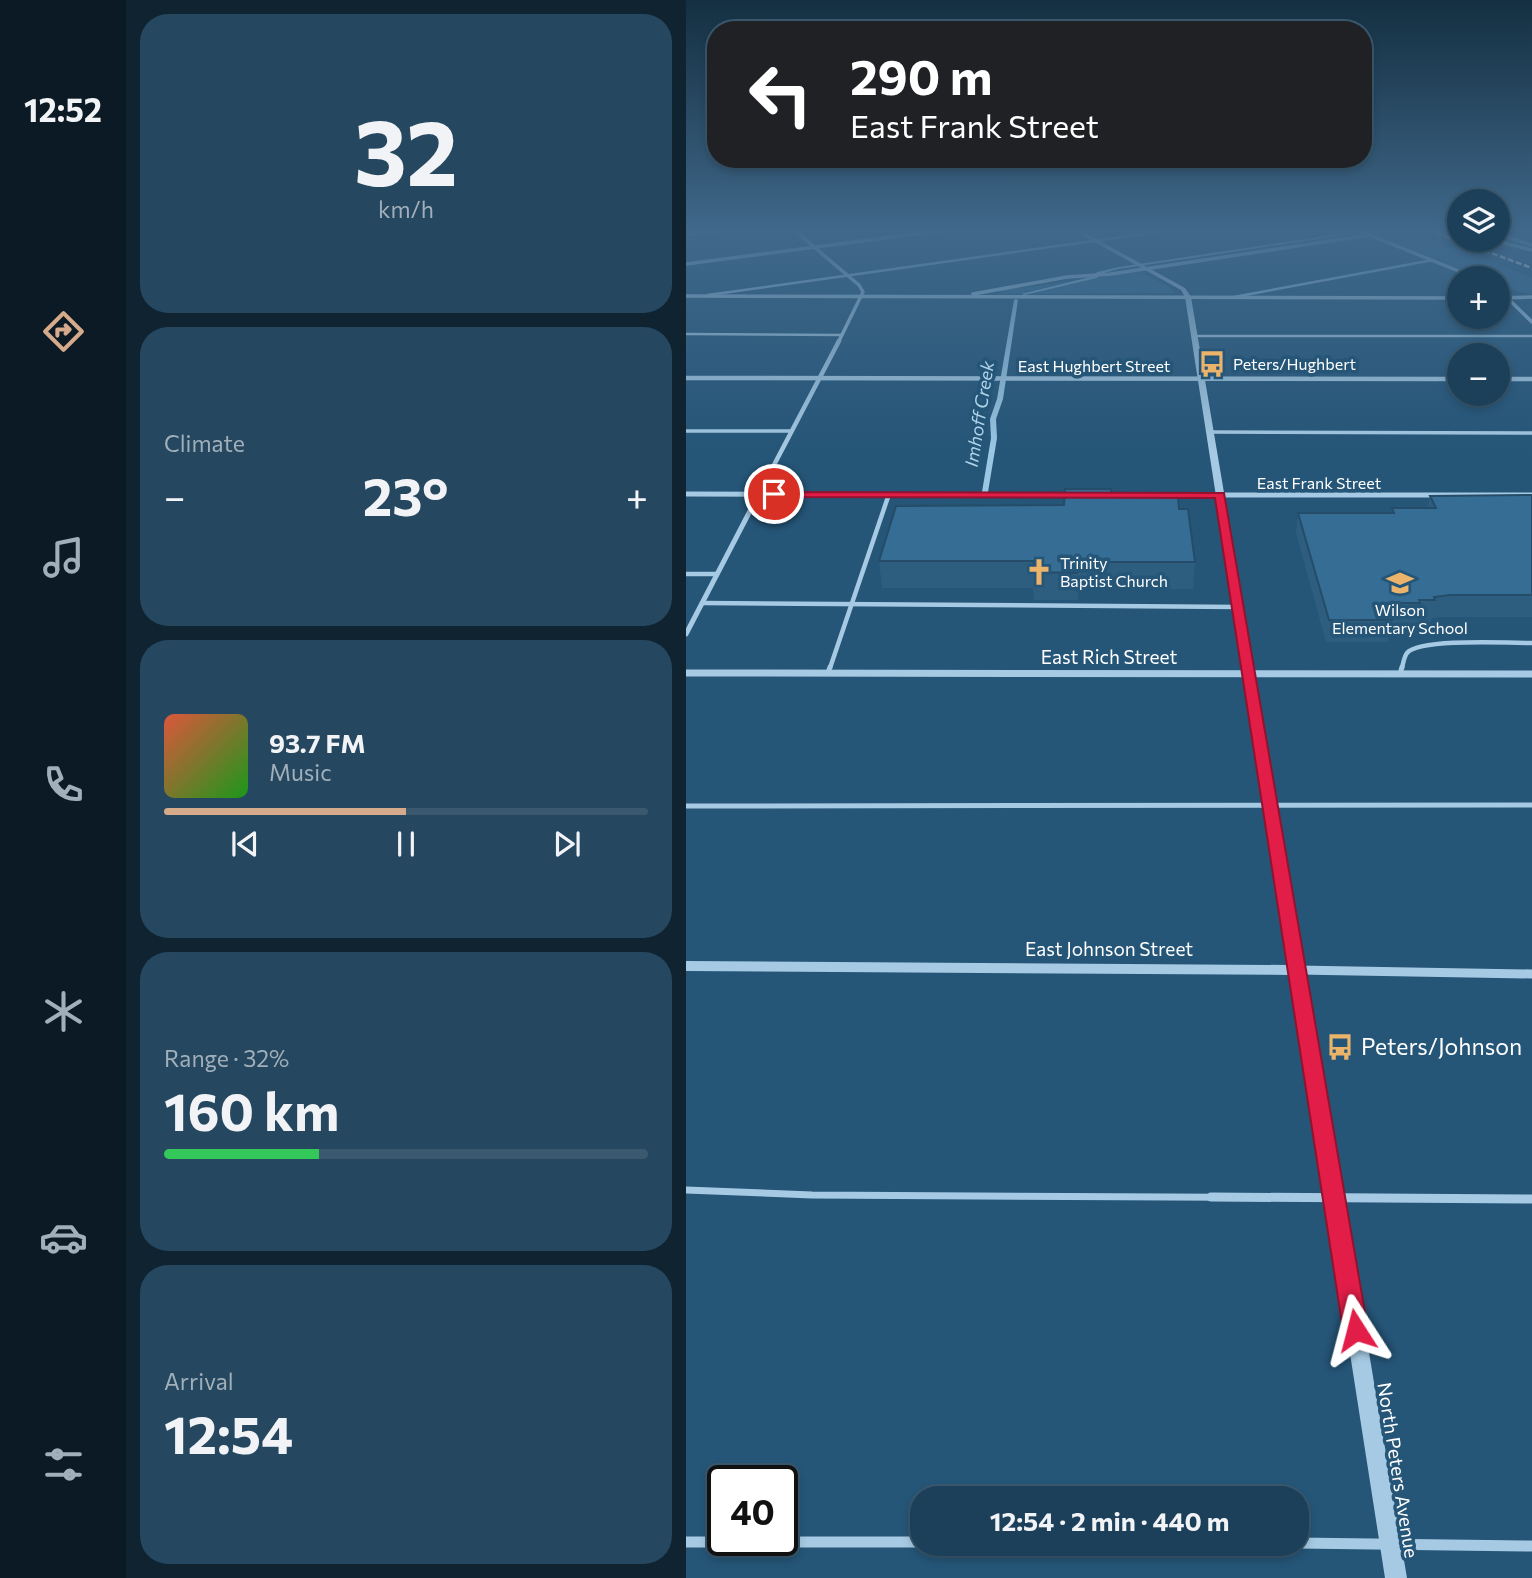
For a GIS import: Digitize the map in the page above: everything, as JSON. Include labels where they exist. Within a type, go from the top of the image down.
[{"type":"street","points":[[686,634],[859,304]]},
{"type":"street","name":"North Peters Avenue","points":[[1189,304],[1396,1578]]},
{"type":"street","points":[[1514,304],[1532,322]]},
{"type":"street","name":"East Hughbert Street","points":[[686,378],[1447,379]]},
{"type":"street","points":[[1510,379],[1532,379]]},
{"type":"street","points":[[686,494],[1083,495]]},
{"type":"street","name":"East Frank Street","points":[[1096,495],[1532,495]]},
{"type":"street","name":"East Rich Street","points":[[686,673],[1532,674]]},
{"type":"street","name":"East Johnson Street","points":[[686,966],[1532,974]]},
{"type":"street","points":[[686,1542],[910,1542]]},
{"type":"street","points":[[1309,1544],[1532,1546]]},
{"type":"lane","points":[[686,334],[842,335]]},
{"type":"lane","points":[[1194,336],[1532,336]]},
{"type":"lane","points":[[686,431],[791,431]]},
{"type":"lane","points":[[1210,432],[1532,433]]},
{"type":"lane","points":[[828,673],[889,494]]},
{"type":"lane","points":[[686,574],[717,574]]},
{"type":"lane","points":[[702,603],[1239,607]]},
{"type":"lane","points":[[1400,674],[1406,654],[1428,645],[1532,643]]},
{"type":"lane","points":[[686,806],[1532,805]]},
{"type":"lane","points":[[686,1191],[813,1195],[1532,1199]]},
{"type":"building","points":[[1065,489],[1111,489],[1111,497],[1178,497],[1179,509],[1188,509],[1195,562],[1078,562],[1077,573],[1033,572],[1034,561],[879,561],[896,506],[1064,505]]},
{"type":"building","points":[[1532,495],[1532,595],[1450,595],[1434,597],[1435,600],[1419,600],[1420,603],[1386,603],[1392,620],[1329,620],[1298,513],[1394,513],[1392,508],[1436,508],[1430,496]]},
{"type":"waterway","name":"Imhoff Creek","points":[[985,492],[994,438],[993,419],[1000,399],[1015,304]]},
{"type":"place","name":"Peters/Hughbert","points":[[1212,364]]},
{"type":"place","name":"Trinity Baptist Church","points":[[1039,572]]},
{"type":"place","name":"Wilson Elementary School","points":[[1400,583]]},
{"type":"place","name":"Peters/Johnson","points":[[1340,1047]]},
{"type":"route","points":[[774,494],[1220,495],[1356,1330]]}]
